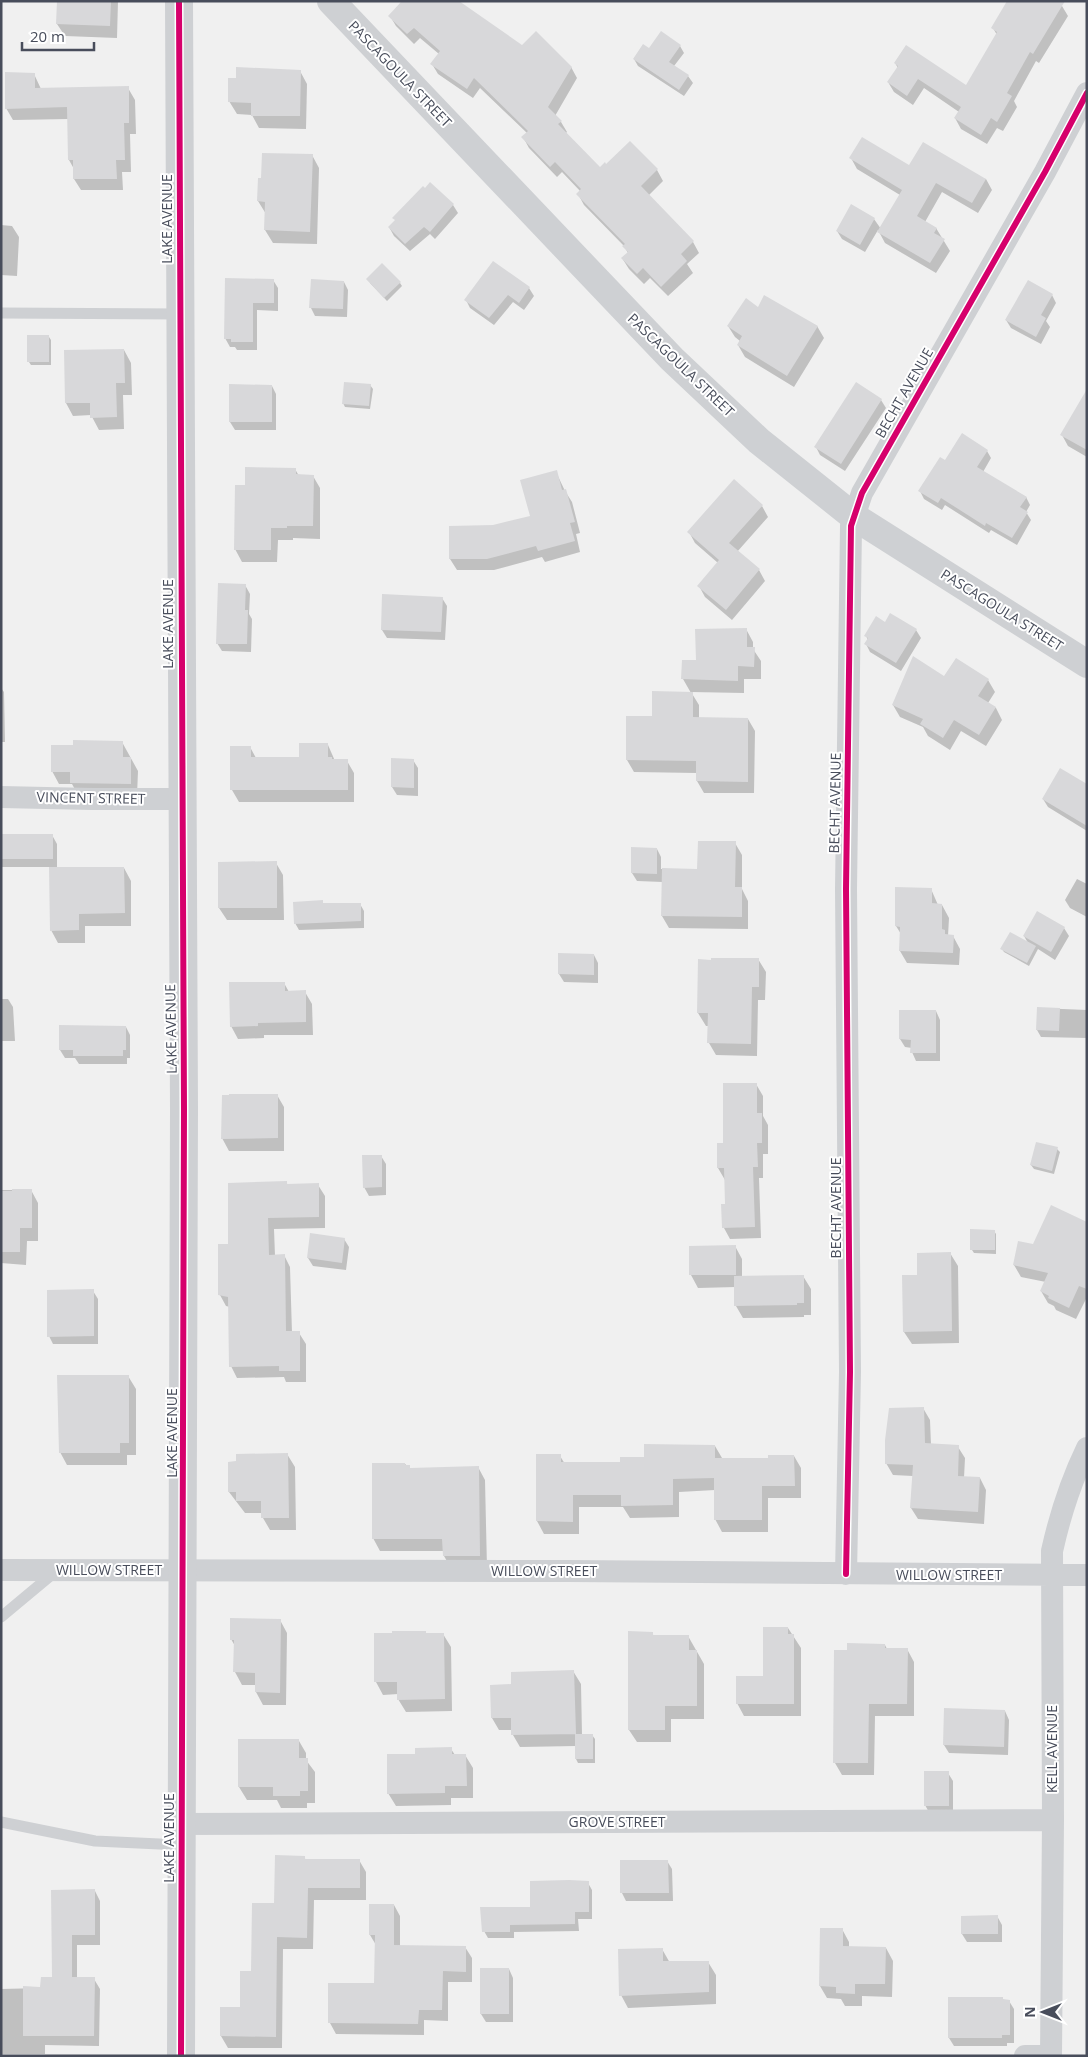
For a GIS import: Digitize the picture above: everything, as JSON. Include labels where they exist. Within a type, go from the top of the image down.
[{"type":"street","name":"LAKE AVENUE","points":[[179,1],[184,1110],[181,2056]]},
{"type":"street","name":"PASCAGOULA STREET","points":[[331,1],[672,359],[759,441],[853,516],[1087,664]]},
{"type":"street","name":"BECHT AVENUE","points":[[846,1574],[850,1372],[846,889],[850,526],[862,493],[1087,93]]},
{"type":"street","name":"VINCENT STREET","points":[[1,797],[182,798]]},
{"type":"street","name":"KELL AVENUE","points":[[1051,2056],[1053,1820],[1052,1551],[1061,1512],[1074,1474],[1087,1448]]},
{"type":"street","name":"WILLOW STREET","points":[[1,1570],[1087,1576]]},
{"type":"street","name":"GROVE STREET","points":[[181,1835],[1053,1820]]},
{"type":"street","points":[[1025,2056],[1051,2056]]},
{"type":"lane","points":[[1,313],[180,314]]},
{"type":"lane","points":[[1,1618],[57,1570]]},
{"type":"lane","points":[[1,1822],[95,1841],[181,1835]]},
{"type":"building","points":[[57,1],[111,1],[110,26],[56,24]]},
{"type":"building","points":[[402,1],[459,1],[522,45],[536,31],[572,67],[548,107],[562,121],[558,124],[600,167],[605,162],[606,164],[630,141],[658,169],[641,186],[694,241],[681,254],[687,261],[661,287],[643,268],[637,274],[621,258],[628,252],[622,246],[625,244],[576,194],[581,189],[555,162],[550,167],[521,137],[528,131],[474,78],[467,89],[430,64],[440,51],[414,28],[407,34],[388,16]]},
{"type":"building","points":[[1007,1],[1065,1],[1033,54],[1030,52],[1007,93],[1012,96],[997,122],[991,118],[981,135],[954,118],[961,107],[918,79],[907,96],[887,82],[898,66],[894,63],[906,45],[966,85],[997,32],[991,28]]},
{"type":"building","points":[[661,31],[681,45],[669,62],[689,75],[679,90],[633,59],[643,44],[649,48]]},
{"type":"building","points":[[236,67],[301,70],[300,116],[251,116],[251,103],[228,102],[228,78],[236,78]]},
{"type":"building","points":[[5,72],[35,73],[35,88],[129,86],[129,123],[124,123],[125,160],[116,160],[117,179],[73,179],[73,160],[68,160],[67,107],[5,109]]},
{"type":"building","points":[[862,137],[909,165],[923,142],[986,179],[972,203],[936,183],[917,216],[937,228],[934,233],[945,239],[930,263],[877,232],[902,190],[849,158]]},
{"type":"building","points":[[262,153],[313,154],[310,232],[264,230],[265,202],[257,201],[258,178],[261,178]]},
{"type":"building","points":[[430,182],[454,204],[430,232],[424,227],[405,244],[388,227],[395,220],[392,218],[423,186],[425,188]]},
{"type":"building","points":[[851,204],[875,218],[860,245],[836,231]]},
{"type":"building","points":[[493,261],[530,287],[519,303],[508,295],[489,318],[464,300]]},
{"type":"building","points":[[382,263],[401,282],[384,298],[366,279]]},
{"type":"building","points":[[225,278],[274,279],[274,303],[253,303],[253,342],[231,342],[231,339],[224,339]]},
{"type":"building","points":[[311,279],[344,281],[343,309],[309,308]]},
{"type":"building","points":[[1028,280],[1053,294],[1041,315],[1046,318],[1036,337],[1005,320]]},
{"type":"building","points":[[764,295],[818,326],[787,376],[737,345],[742,336],[727,326],[746,298],[758,307]]},
{"type":"building","points":[[27,335],[49,335],[49,362],[27,362]]},
{"type":"building","points":[[124,349],[125,383],[116,383],[117,417],[90,418],[90,403],[65,403],[64,350]]},
{"type":"building","points":[[344,382],[371,384],[369,406],[342,404]]},
{"type":"building","points":[[856,382],[882,399],[841,464],[814,447]]},
{"type":"building","points":[[229,384],[272,385],[272,422],[229,422]]},
{"type":"building","points":[[1087,389],[1087,450],[1060,435]]},
{"type":"building","points":[[962,433],[988,450],[977,467],[1027,497],[1020,507],[1028,512],[1012,538],[986,523],[985,526],[941,498],[938,503],[918,491],[940,457],[945,460]]},
{"type":"building","points":[[245,467],[296,468],[296,474],[314,475],[313,526],[271,528],[271,550],[234,550],[235,485],[245,485]]},
{"type":"building","points":[[557,470],[562,490],[566,489],[575,522],[570,523],[575,541],[538,551],[536,546],[487,559],[449,559],[449,526],[493,525],[530,516],[520,480]]},
{"type":"building","points":[[734,479],[763,505],[729,543],[760,569],[726,610],[697,586],[719,560],[687,532]]},
{"type":"building","points":[[218,583],[246,584],[245,610],[248,610],[247,644],[216,644]]},
{"type":"building","points":[[382,594],[443,597],[441,632],[381,630]]},
{"type":"building","points":[[890,613],[917,629],[896,663],[864,644],[868,638],[864,636],[876,616],[885,622]]},
{"type":"building","points":[[747,628],[747,647],[755,647],[754,667],[738,666],[738,681],[681,679],[682,660],[696,660],[695,629]]},
{"type":"building","points":[[913,656],[944,676],[956,658],[989,679],[978,696],[996,707],[979,735],[954,720],[943,738],[920,724],[923,719],[892,705]]},
{"type":"building","points":[[652,691],[693,692],[693,717],[748,718],[748,782],[696,781],[696,761],[626,760],[626,716],[652,716]]},
{"type":"building","points":[[73,740],[123,741],[123,757],[131,757],[131,784],[70,783],[70,772],[51,772],[51,745],[73,745]]},
{"type":"building","points":[[299,743],[328,743],[328,757],[332,757],[332,759],[348,759],[348,790],[230,790],[230,746],[251,746],[251,757],[299,757]]},
{"type":"building","points":[[391,758],[414,759],[414,788],[391,787]]},
{"type":"building","points":[[1060,768],[1087,784],[1087,826],[1042,799]]},
{"type":"building","points":[[1,834],[53,834],[53,859],[1,859]]},
{"type":"building","points":[[698,841],[736,841],[735,887],[742,887],[742,917],[661,916],[662,868],[697,869]]},
{"type":"building","points":[[631,847],[657,848],[657,874],[631,873]]},
{"type":"building","points":[[277,861],[277,908],[218,908],[218,862]]},
{"type":"building","points":[[49,867],[124,867],[125,913],[79,914],[79,930],[50,931]]},
{"type":"building","points":[[895,887],[932,888],[932,903],[942,904],[942,929],[945,930],[945,934],[954,935],[953,953],[899,951],[900,927],[895,926]]},
{"type":"building","points":[[323,900],[323,903],[361,903],[361,921],[294,924],[293,902]]},
{"type":"building","points":[[1037,911],[1065,927],[1051,952],[1023,936]]},
{"type":"building","points":[[1010,932],[1036,946],[1027,963],[1000,949]]},
{"type":"building","points":[[558,953],[594,954],[594,975],[558,974]]},
{"type":"building","points":[[711,958],[759,958],[759,987],[752,987],[751,1044],[707,1043],[708,1013],[697,1013],[698,959],[711,960]]},
{"type":"building","points":[[229,982],[285,982],[285,991],[306,990],[306,1022],[258,1023],[258,1026],[230,1027]]},
{"type":"building","points":[[1037,1007],[1060,1008],[1059,1031],[1036,1030]]},
{"type":"building","points":[[899,1010],[936,1010],[936,1053],[910,1053],[911,1040],[899,1039]]},
{"type":"building","points":[[59,1025],[126,1026],[126,1050],[123,1050],[123,1056],[73,1056],[73,1050],[59,1050]]},
{"type":"building","points":[[723,1083],[757,1083],[757,1113],[762,1113],[762,1143],[757,1143],[758,1167],[753,1167],[755,1227],[722,1228],[721,1204],[725,1204],[724,1168],[717,1168],[717,1143],[723,1143]]},
{"type":"building","points":[[278,1094],[278,1138],[221,1139],[222,1095]]},
{"type":"building","points":[[1036,1142],[1058,1147],[1052,1171],[1030,1165]]},
{"type":"building","points":[[362,1155],[382,1155],[382,1187],[363,1188]]},
{"type":"building","points":[[287,1181],[287,1184],[319,1183],[319,1217],[268,1218],[269,1255],[285,1254],[286,1331],[300,1331],[300,1371],[279,1371],[279,1366],[229,1367],[228,1297],[218,1295],[218,1244],[228,1244],[228,1183]]},
{"type":"building","points":[[12,1189],[32,1189],[32,1228],[20,1228],[20,1252],[1,1252],[1,1191],[12,1191]]},
{"type":"building","points":[[1051,1205],[1087,1222],[1087,1289],[1079,1286],[1069,1308],[1048,1298],[1049,1296],[1040,1291],[1048,1273],[1013,1265],[1018,1241],[1033,1244]]},
{"type":"building","points":[[970,1229],[995,1230],[995,1250],[970,1250]]},
{"type":"building","points":[[310,1233],[345,1238],[342,1263],[307,1258]]},
{"type":"building","points":[[736,1245],[736,1275],[689,1275],[689,1246]]},
{"type":"building","points":[[951,1252],[952,1331],[903,1332],[902,1275],[917,1275],[917,1253]]},
{"type":"building","points":[[804,1275],[804,1303],[797,1303],[797,1305],[734,1306],[734,1276]]},
{"type":"building","points":[[94,1289],[94,1336],[47,1337],[47,1290]]},
{"type":"building","points":[[57,1375],[129,1375],[129,1443],[120,1443],[120,1453],[59,1453]]},
{"type":"building","points":[[924,1407],[925,1443],[959,1445],[958,1476],[980,1477],[978,1512],[910,1508],[913,1465],[885,1464],[885,1440],[889,1408]]},
{"type":"building","points":[[644,1444],[715,1445],[715,1458],[768,1458],[768,1455],[794,1455],[795,1486],[762,1486],[762,1520],[714,1520],[714,1478],[673,1479],[673,1505],[621,1506],[621,1495],[573,1495],[573,1522],[536,1521],[536,1454],[561,1454],[561,1462],[620,1462],[620,1457],[644,1457]]},
{"type":"building","points":[[288,1453],[289,1518],[261,1518],[261,1501],[236,1501],[236,1492],[228,1492],[228,1462],[236,1461],[236,1454]]},
{"type":"building","points":[[372,1463],[405,1463],[405,1465],[410,1465],[410,1468],[479,1466],[480,1556],[443,1556],[442,1539],[372,1539]]},
{"type":"building","points":[[230,1618],[281,1619],[280,1693],[255,1692],[255,1673],[233,1672],[234,1640],[230,1640]]},
{"type":"building","points":[[763,1627],[788,1627],[788,1634],[794,1634],[794,1704],[736,1704],[736,1676],[763,1676]]},
{"type":"building","points":[[392,1631],[444,1633],[445,1699],[397,1700],[397,1682],[374,1682],[374,1633],[392,1633]]},
{"type":"building","points":[[628,1631],[653,1632],[653,1635],[689,1635],[689,1650],[697,1650],[697,1706],[665,1706],[665,1730],[628,1730]]},
{"type":"building","points":[[847,1643],[885,1644],[885,1648],[908,1648],[907,1704],[869,1704],[868,1763],[833,1763],[834,1650],[847,1650]]},
{"type":"building","points":[[574,1670],[576,1734],[511,1735],[511,1718],[491,1718],[490,1685],[511,1684],[511,1672]]},
{"type":"building","points":[[944,1708],[1005,1710],[1004,1747],[943,1745]]},
{"type":"building","points":[[575,1734],[593,1734],[593,1759],[575,1759]]},
{"type":"building","points":[[238,1739],[299,1739],[299,1758],[308,1758],[308,1791],[300,1791],[300,1796],[273,1796],[273,1787],[238,1787]]},
{"type":"building","points":[[452,1747],[452,1754],[466,1754],[467,1786],[445,1786],[445,1793],[387,1794],[387,1754],[415,1754],[415,1748]]},
{"type":"building","points":[[924,1771],[949,1771],[949,1806],[924,1806]]},
{"type":"building","points":[[275,1855],[305,1856],[305,1859],[360,1859],[360,1888],[308,1888],[307,1938],[277,1937],[276,2037],[220,2036],[220,2007],[240,2007],[240,1971],[251,1971],[252,1903],[274,1903]]},
{"type":"building","points":[[620,1860],[668,1860],[669,1893],[620,1893]]},
{"type":"building","points":[[530,1881],[589,1881],[589,1912],[575,1912],[575,1924],[510,1925],[510,1932],[482,1932],[480,1907],[530,1907]]},
{"type":"building","points":[[95,1889],[95,1935],[72,1935],[72,1977],[95,1977],[94,2036],[23,2036],[23,1986],[40,1987],[41,1977],[52,1977],[51,1890]]},
{"type":"building","points":[[369,1904],[394,1904],[394,1945],[466,1946],[466,1972],[443,1971],[442,2010],[419,2010],[418,2024],[328,2023],[328,1983],[374,1983],[375,1935],[369,1935]]},
{"type":"building","points":[[998,1915],[998,1934],[961,1934],[961,1916]]},
{"type":"building","points":[[820,1928],[843,1928],[843,1946],[886,1947],[885,1984],[855,1984],[855,1994],[836,1993],[836,1987],[819,1986]]},
{"type":"building","points":[[663,1948],[663,1961],[709,1961],[709,1992],[619,1996],[618,1949]]},
{"type":"building","points":[[480,1968],[509,1968],[509,2014],[480,2014]]},
{"type":"building","points":[[948,1997],[1003,1997],[1003,1999],[1010,2000],[1010,2035],[1002,2035],[1002,2038],[948,2038]]},
{"type":"cycle path","points":[[179,1],[184,1110],[181,2056]]},
{"type":"cycle path","points":[[846,1574],[850,1372],[846,889],[851,526],[862,493],[1045,172],[1087,93]]}]
